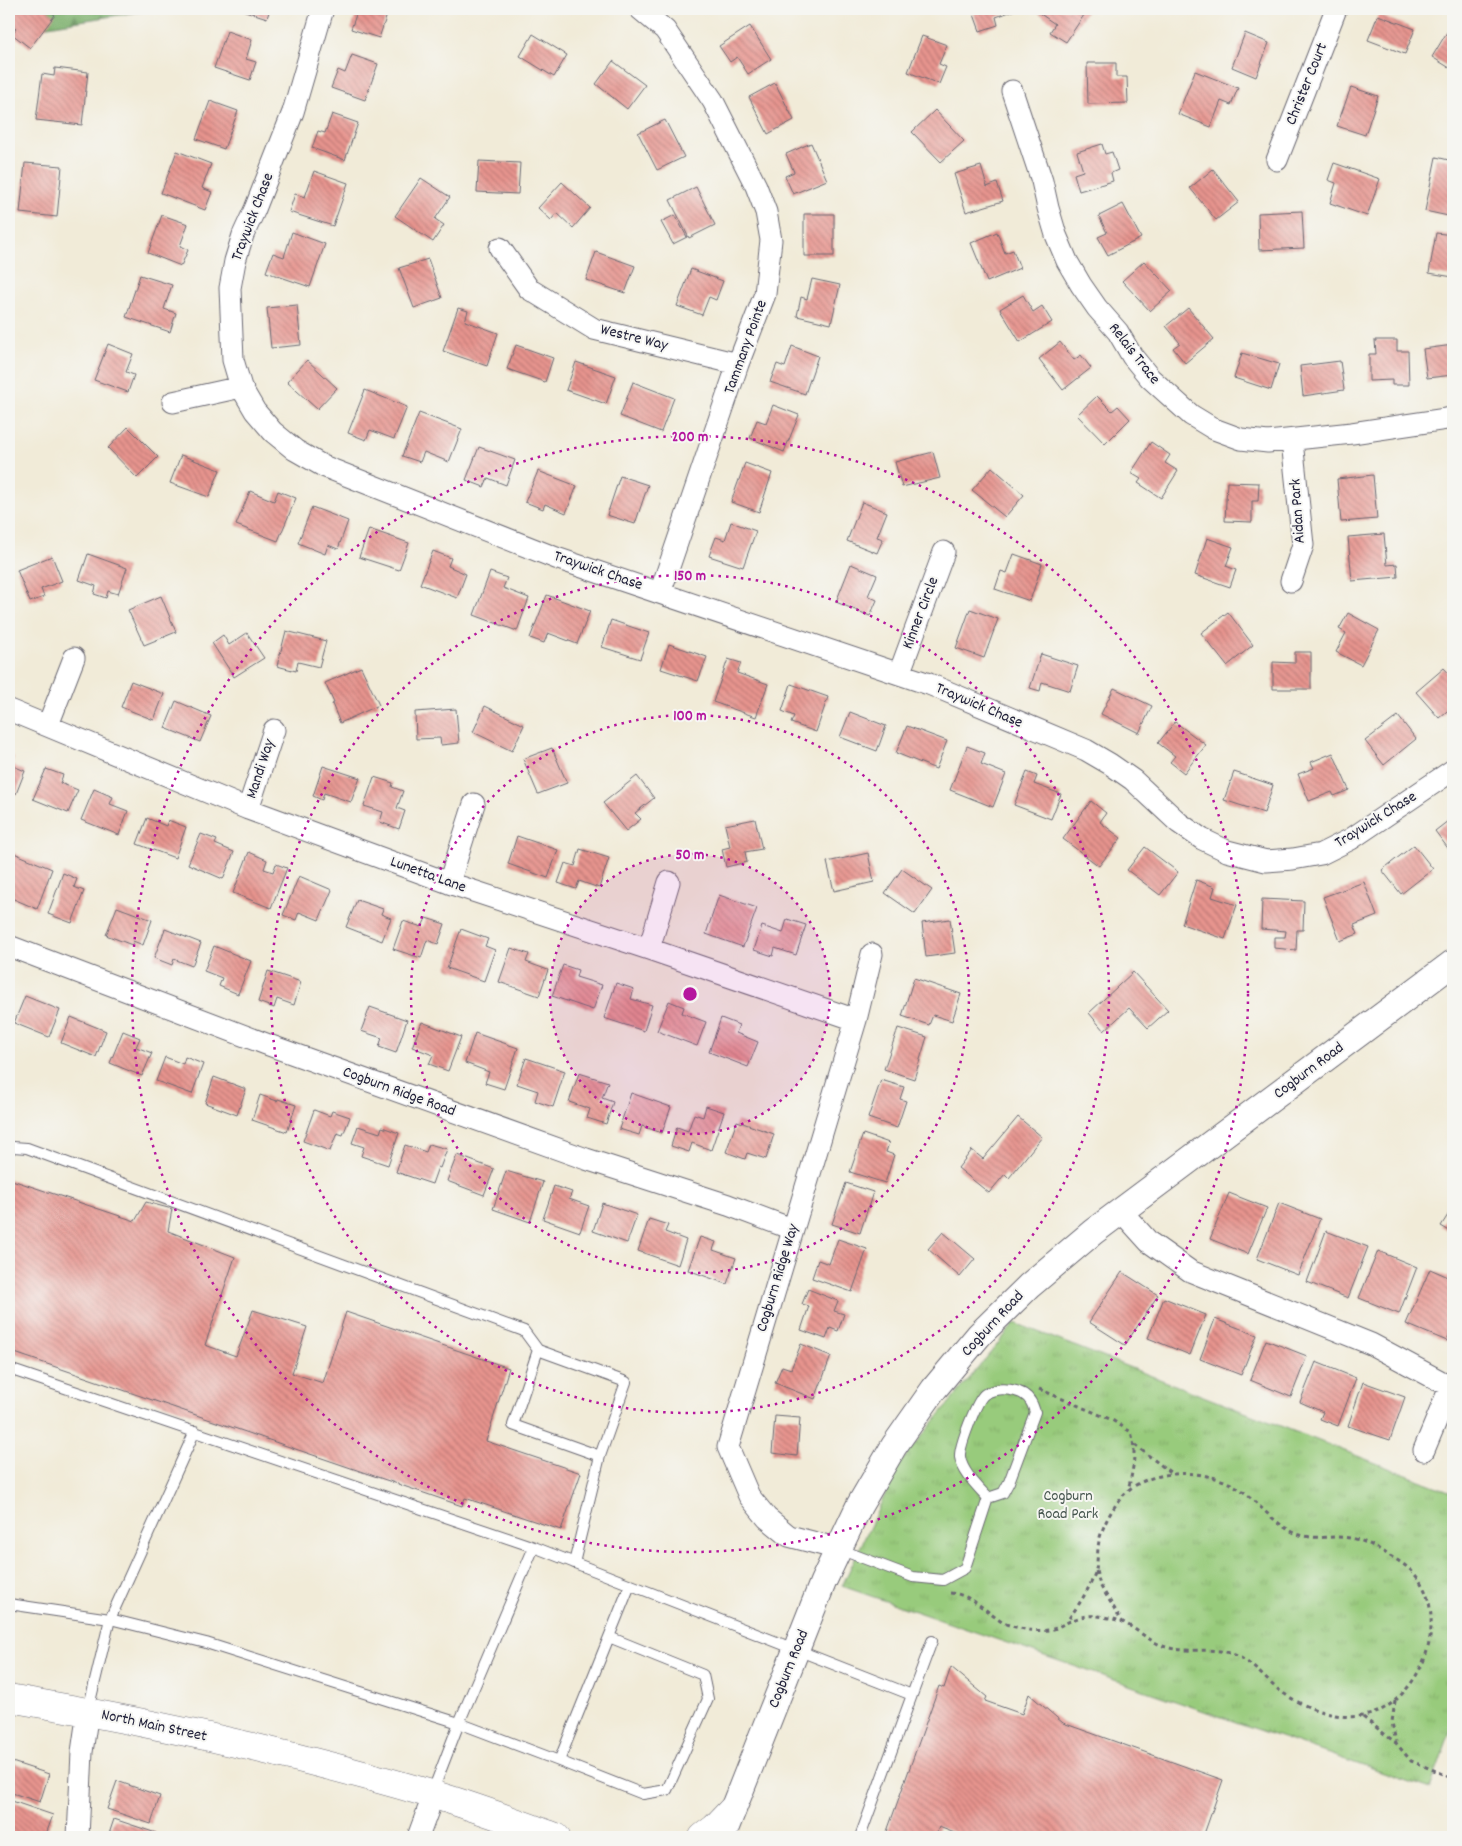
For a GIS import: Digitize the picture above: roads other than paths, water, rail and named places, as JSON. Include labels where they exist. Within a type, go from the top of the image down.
[{"type":"main road","name":"North Main Street","points":[[9,1698],[88,1711],[299,1759],[375,1790],[430,1802],[556,1837]]},
{"type":"main road","name":"North Main Street","points":[[430,1802],[502,1837]]},
{"type":"main road","points":[[704,1837],[732,1810]]},
{"type":"street","name":"Traywick Chase","points":[[323,9],[293,112],[255,209],[243,234],[230,288],[230,332],[233,360],[242,387],[255,411],[273,432],[295,450],[323,466],[556,558],[929,684],[1086,750],[1133,780],[1180,823],[1202,839],[1227,851],[1266,861],[1320,854],[1351,839],[1453,770]]},
{"type":"street","name":"Tammany Pointe","points":[[640,9],[665,30],[713,101],[756,186],[766,212],[771,240],[765,294],[738,364],[660,593]]},
{"type":"street","name":"Christer Court","points":[[1277,160],[1336,9]]},
{"type":"street","name":"Relais Trace","points":[[1012,91],[1042,181],[1056,235],[1067,261],[1092,300],[1118,332],[1132,356],[1150,378],[1190,415],[1214,429],[1241,439],[1254,441],[1292,441],[1453,418]]},
{"type":"street","name":"Westre Way","points":[[500,248],[529,289],[594,329],[738,364]]},
{"type":"street","points":[[173,402],[242,387]]},
{"type":"street","name":"Aidan Park","points":[[1291,580],[1303,545],[1292,441]]},
{"type":"street","name":"Kinner Circle","points":[[898,674],[944,552]]},
{"type":"street","points":[[48,725],[74,658]]},
{"type":"street","name":"Lunetta Lane","points":[[9,710],[248,809],[449,884],[650,949],[856,1020]]},
{"type":"street","name":"Mandi Way","points":[[248,809],[274,730]]},
{"type":"street","name":"Traywick Chase","points":[[1435,782],[1453,764]]},
{"type":"street","points":[[449,884],[474,804]]},
{"type":"street","points":[[650,949],[669,882]]},
{"type":"street","name":"Cogburn Ridge Road","points":[[9,946],[266,1044],[586,1159],[728,1205],[792,1229]]},
{"type":"street","name":"Cogburn Ridge Way","points":[[838,1549],[788,1536],[767,1518],[749,1496],[728,1447],[856,1020],[872,954]]},
{"type":"street","name":"Cogburn Road","points":[[722,1837],[823,1582],[838,1549],[859,1506],[894,1446],[947,1373],[979,1335],[1029,1286],[1121,1211],[1453,963]]},
{"type":"street","points":[[1121,1211],[1149,1242],[1190,1272],[1371,1344],[1440,1381],[1452,1383],[1424,1450]]},
{"type":"street","points":[[78,1837],[82,1752],[88,1711]]},
{"type":"street","points":[[418,1837],[430,1802]]},
{"type":"lane","points":[[9,1151],[13,1147],[27,1148],[524,1331],[538,1350],[626,1382],[600,1456],[574,1563]]},
{"type":"lane","points":[[538,1350],[514,1425],[600,1456]]},
{"type":"lane","points":[[9,1369],[534,1547],[796,1652],[912,1696]]},
{"type":"lane","points":[[1002,1389],[1018,1391],[1030,1400],[1035,1412],[1009,1482],[1003,1493],[988,1498],[970,1478],[960,1457],[966,1432],[977,1405],[985,1394],[1002,1389]]},
{"type":"lane","points":[[88,1711],[110,1619],[195,1431]]},
{"type":"lane","points":[[838,1549],[913,1577],[943,1580],[965,1568],[988,1498]]},
{"type":"lane","points":[[430,1802],[459,1723],[534,1547]]},
{"type":"lane","points":[[559,1761],[630,1585]]},
{"type":"lane","points":[[9,1604],[110,1619],[206,1643],[459,1723],[643,1794],[667,1790],[708,1699],[703,1674],[609,1637]]},
{"type":"lane","points":[[860,1837],[932,1641]]},
{"type":"park label","name":"Cogburn Road Park","points":[[1068,1505]]}]
